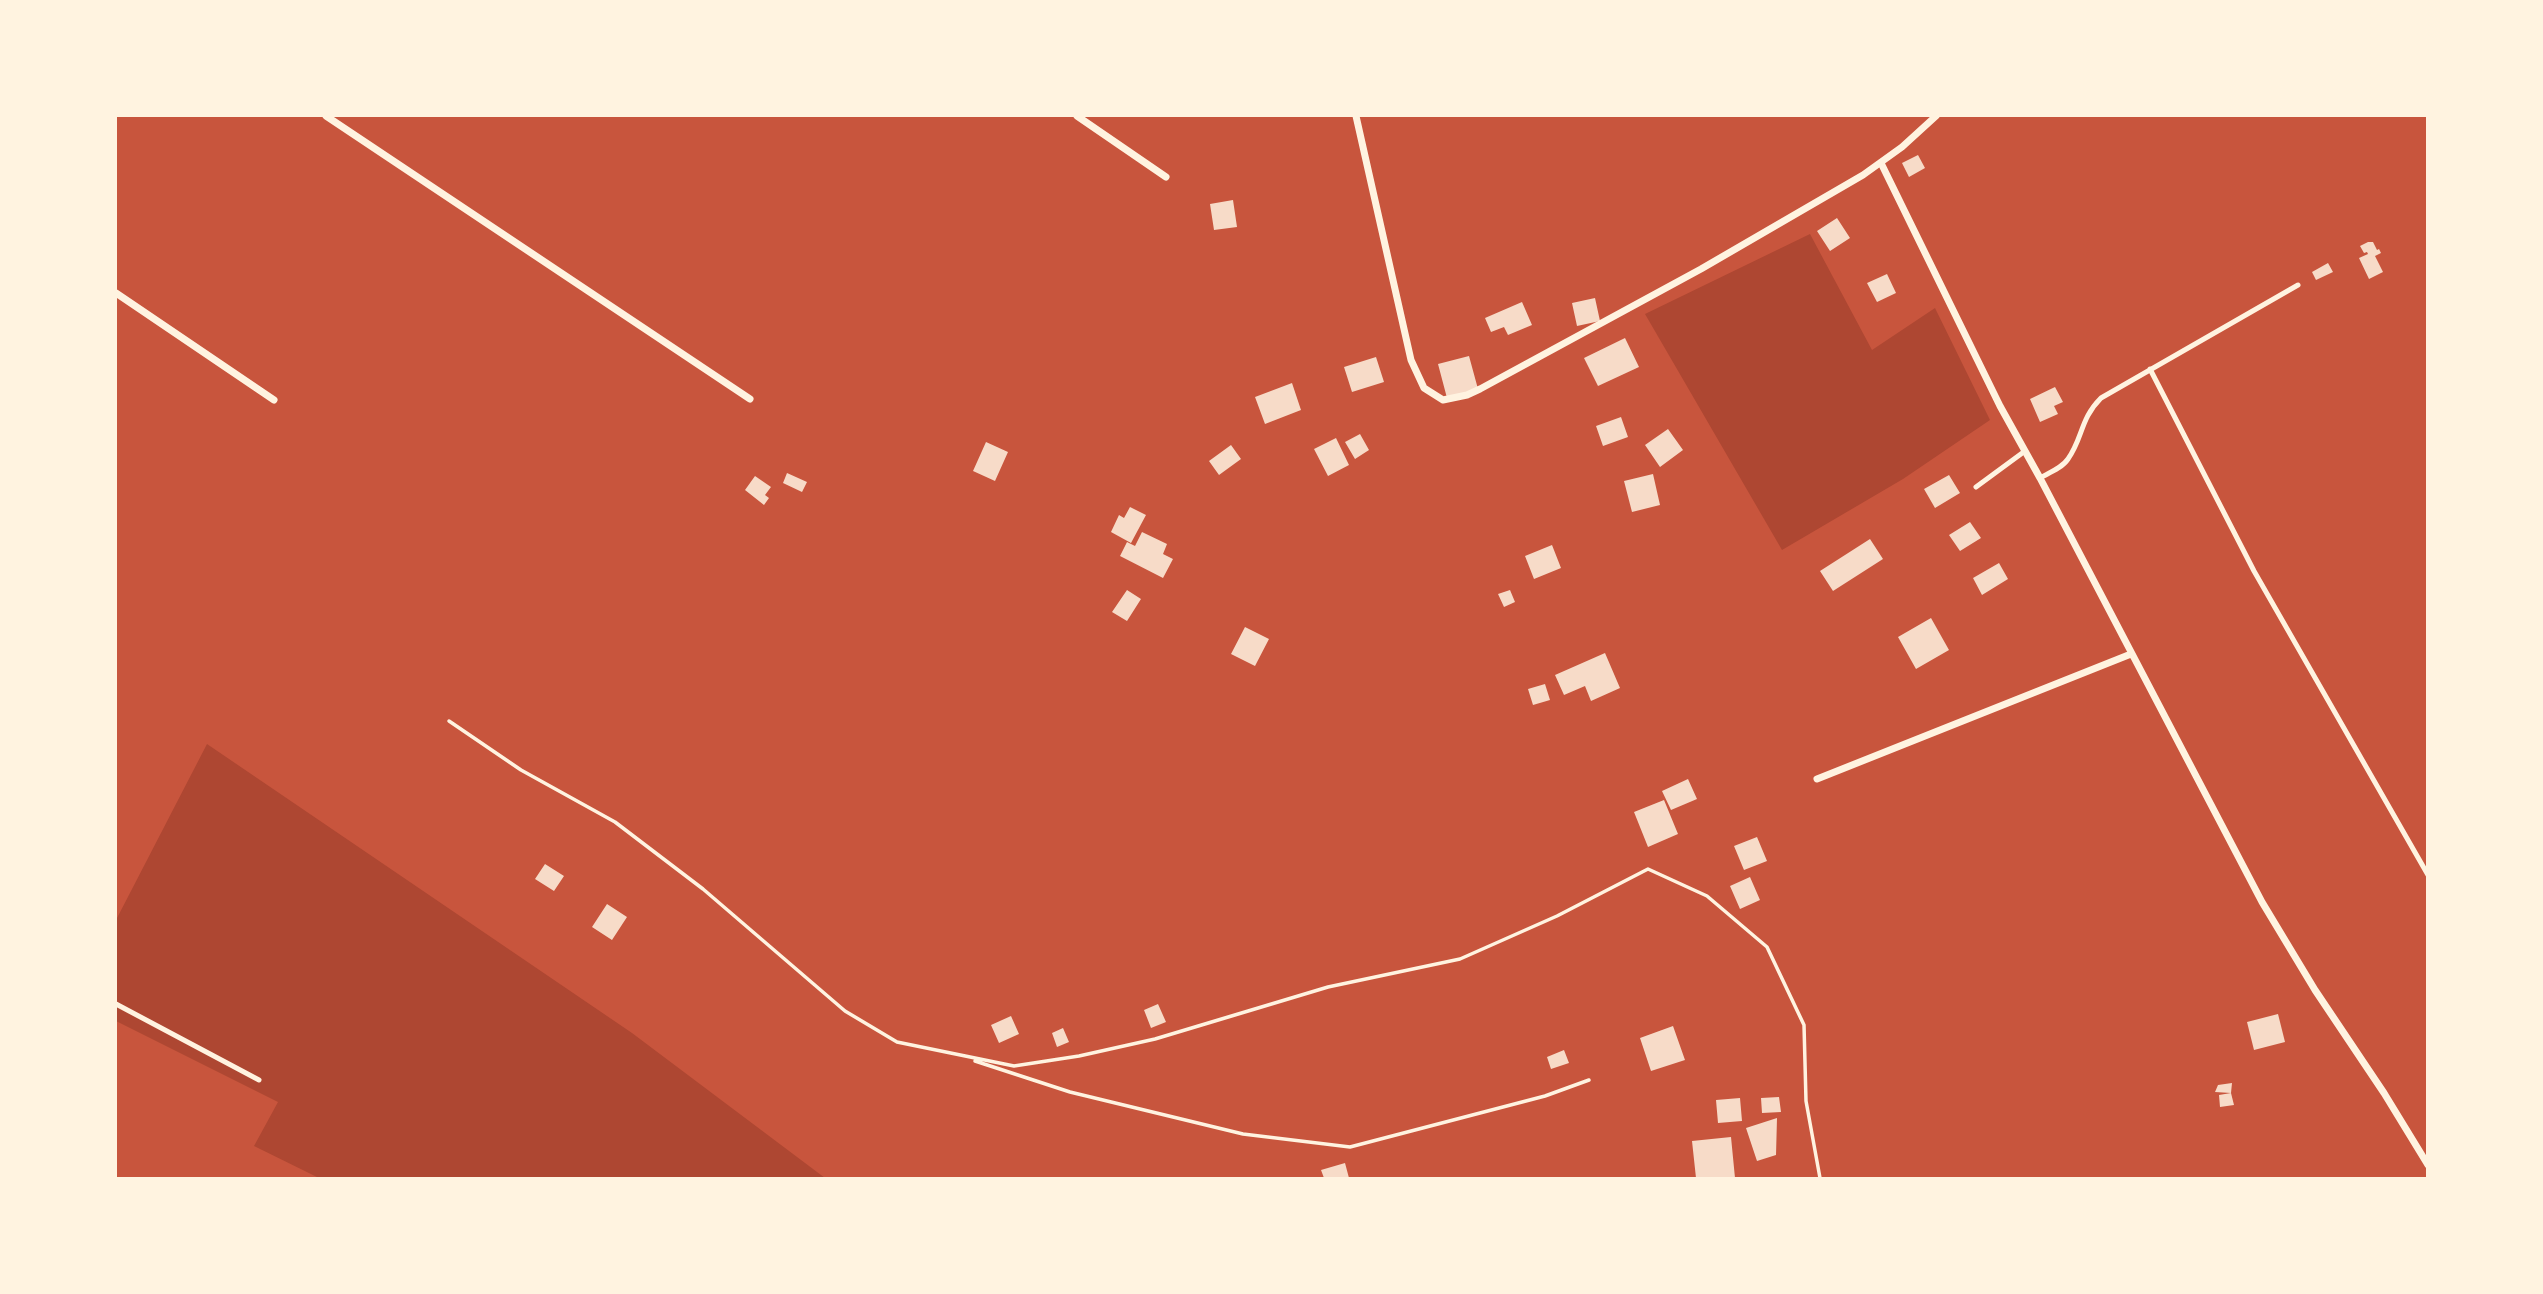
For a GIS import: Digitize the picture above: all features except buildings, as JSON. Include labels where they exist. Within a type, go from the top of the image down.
[{"type":"street","points":[[326,116],[750,399]]},
{"type":"street","points":[[1077,116],[1166,177]]},
{"type":"street","points":[[1356,116],[1411,360],[1424,388],[1443,400],[1480,389],[1701,269],[1881,163],[1936,116]]},
{"type":"street","points":[[1881,163],[1983,372],[2262,902],[2427,1165]]},
{"type":"street","points":[[116,293],[274,400]]},
{"type":"street","points":[[1817,779],[2131,654]]},
{"type":"lane","points":[[2040,478],[2062,466],[2068,459],[2084,419],[2101,398],[2298,285]]},
{"type":"lane","points":[[2150,369],[2254,571],[2427,875]]},
{"type":"lane","points":[[1976,487],[2025,451]]},
{"type":"lane","points":[[116,1004],[259,1080]]},
{"type":"path","points":[[449,720],[521,769],[615,822],[703,889],[845,1011],[897,1042],[1014,1066],[1079,1056],[1155,1039],[1328,987],[1460,959],[1557,916],[1648,869],[1707,896],[1767,947],[1804,1025],[1805,1101],[1820,1178]]},
{"type":"path","points":[[959,1056],[1070,1092],[1243,1134],[1350,1147],[1545,1096],[1589,1080]]},
{"type":"shaded area","points":[[1810,234],[1872,350],[1935,308],[1990,420],[1903,479],[1782,550],[1645,314]]},
{"type":"shaded area","points":[[207,744],[632,1033],[825,1178],[319,1178],[254,1146],[278,1102],[116,1021],[116,920]]}]
